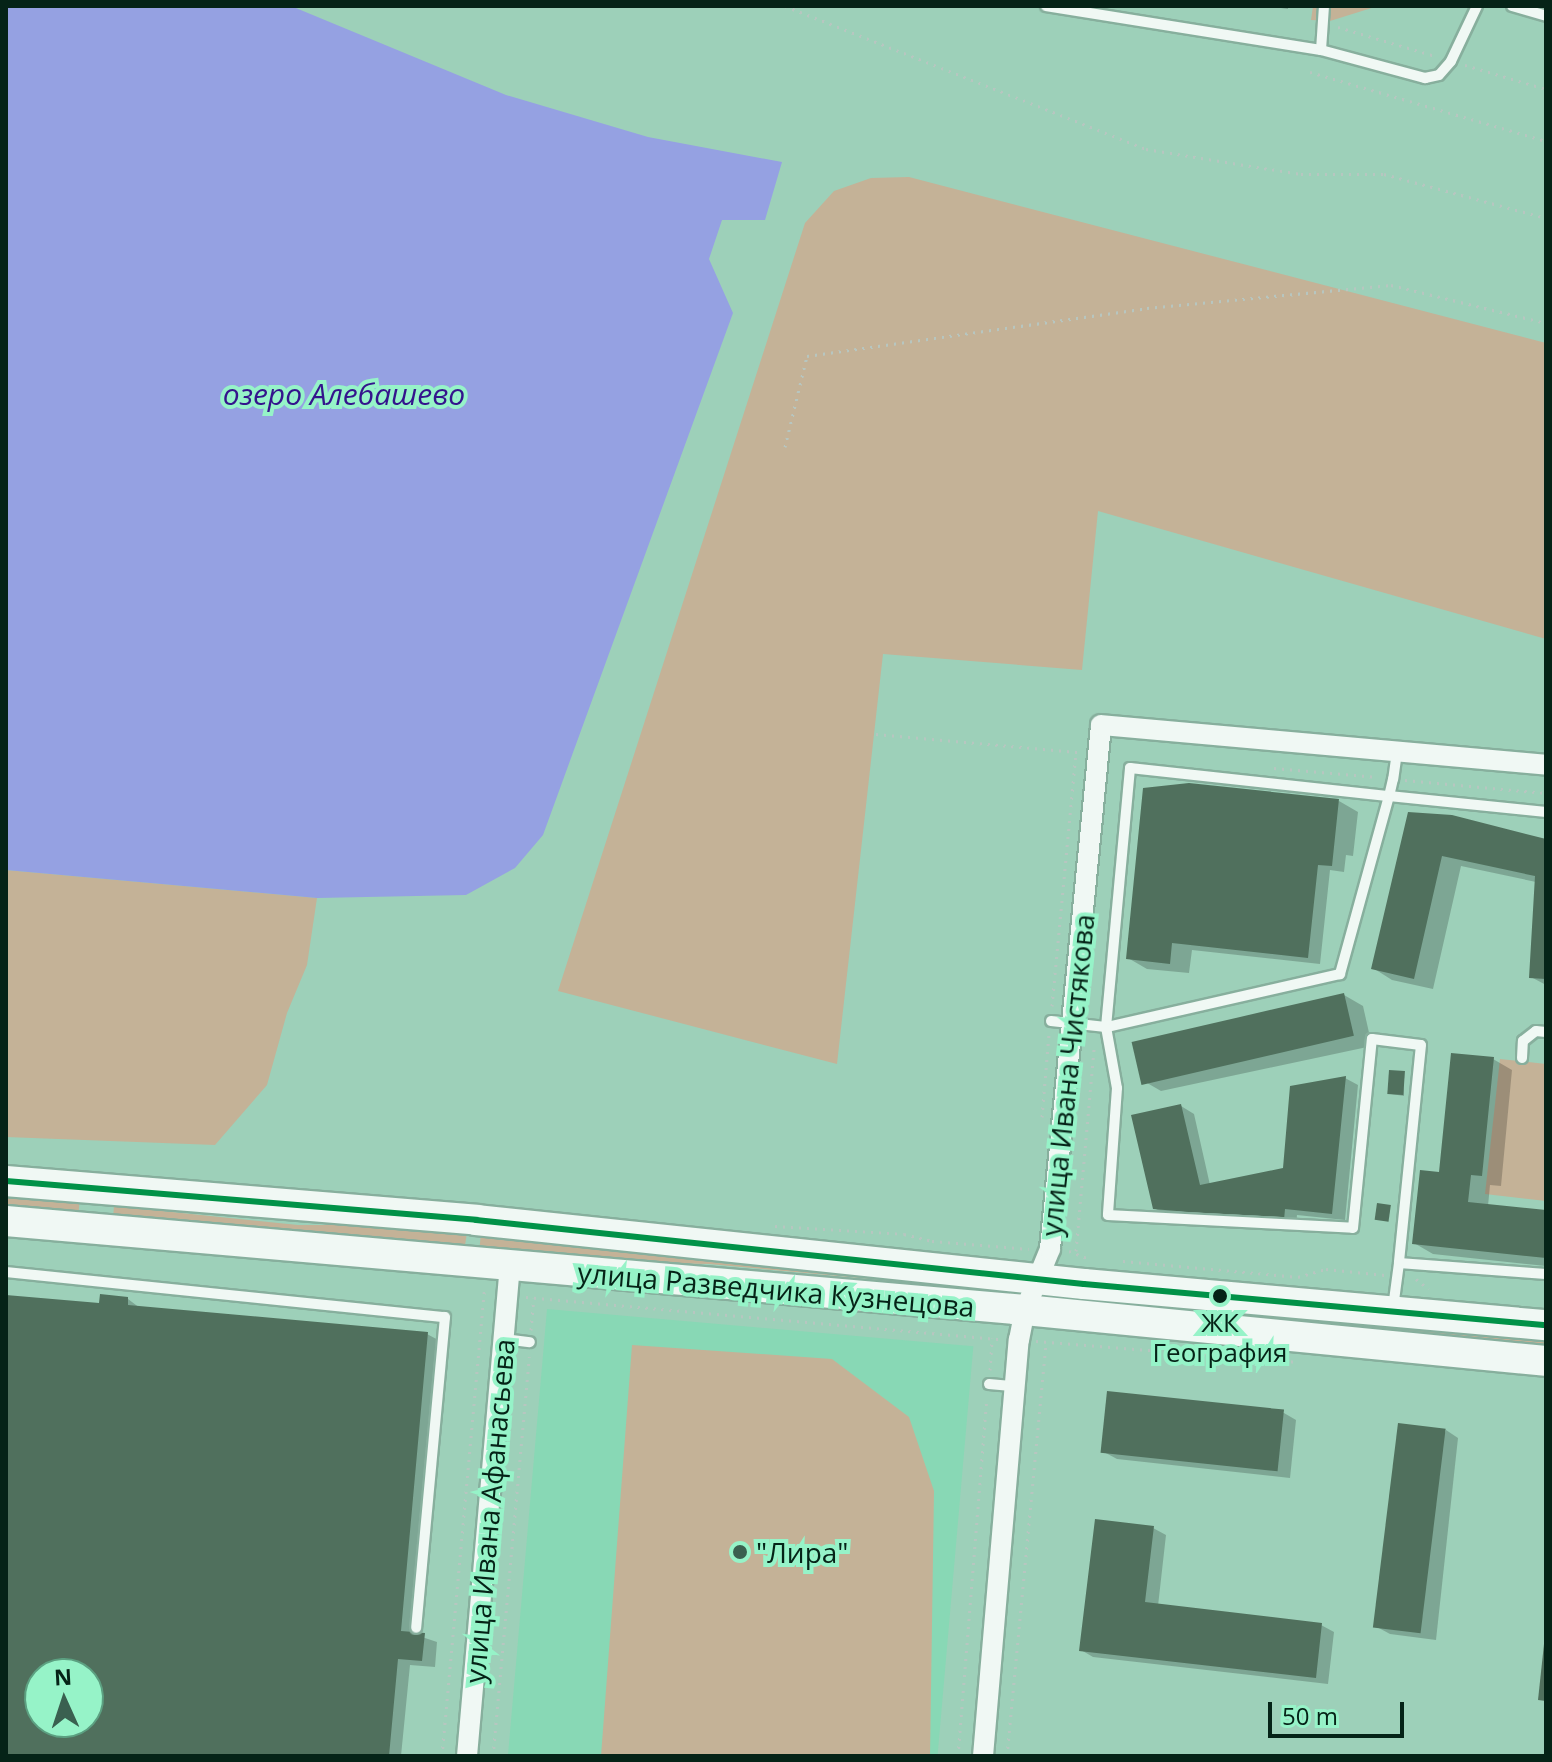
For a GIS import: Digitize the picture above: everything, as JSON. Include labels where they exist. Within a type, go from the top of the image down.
[{"type":"main road","name":"улица Разведчика Кузнецова","points":[[6,1181],[476,1220],[1393,1314],[1546,1325]]},
{"type":"main road","points":[[121,1232],[99,1219],[97,1209],[109,1195],[124,1191]]},
{"type":"main road","name":"улица Разведчика Кузнецова","points":[[6,1221],[121,1232],[509,1281],[1025,1310],[1546,1361]]},
{"type":"street","name":"улица Ивана Чистякова","points":[[983,1756],[1019,1340],[1025,1310],[1050,1249],[1101,725],[1397,752]]},
{"type":"street","points":[[1397,752],[1546,765]]},
{"type":"street","name":"улица Ивана Афанасьева","points":[[467,1756],[509,1281]]},
{"type":"lane","points":[[1046,6],[1321,50],[1425,78],[1439,75],[1451,61],[1477,6]]},
{"type":"lane","points":[[1321,50],[1324,6]]},
{"type":"lane","points":[[1512,6],[1546,16]]},
{"type":"lane","points":[[1051,1021],[1106,1027],[1340,974],[1389,796],[1397,752]]},
{"type":"lane","points":[[1393,1314],[1421,1045],[1372,1039],[1353,1228],[1108,1215],[1117,1088],[1106,1027],[1130,768],[1546,812]]},
{"type":"lane","points":[[1522,1058],[1523,1041],[1536,1031],[1546,1032]]},
{"type":"lane","points":[[1399,1263],[1546,1274]]},
{"type":"lane","points":[[6,1272],[445,1317],[416,1628]]},
{"type":"lane","points":[[504,1339],[530,1342]]},
{"type":"lane","points":[[989,1384],[1014,1386]]},
{"type":"path","points":[[785,6],[1146,149],[1301,174],[1384,174],[1546,218]]},
{"type":"path","points":[[1310,72],[1546,141]]},
{"type":"path","points":[[785,447],[807,356],[1147,308],[1391,285],[1546,323]]},
{"type":"path","points":[[1041,1127],[1076,752]]},
{"type":"path","points":[[442,1756],[484,1290],[509,1281],[534,1298],[1271,1363],[1296,1362]]},
{"type":"path","points":[[493,1756],[534,1298]]},
{"type":"path","points":[[958,1756],[992,1338]]},
{"type":"path","points":[[1007,1756],[1046,1342]]},
{"type":"shaded area","points":[[1313,6],[1378,6],[1330,21],[1311,20]]},
{"type":"shaded area","points":[[909,177],[1546,343],[1546,639],[1098,511],[1082,670],[883,654],[837,1064],[558,991],[805,223],[834,191],[871,178]]},
{"type":"shaded area","points":[[6,870],[317,898],[307,965],[287,1013],[267,1085],[215,1145],[6,1137]]},
{"type":"shaded area","points":[[1500,1059],[1546,1064],[1546,1201],[1485,1194]]},
{"type":"shaded area","points":[[6,1193],[80,1199],[78,1215],[6,1209]]},
{"type":"shaded area","points":[[114,1206],[298,1225],[388,1225],[467,1233],[464,1251],[113,1218]]},
{"type":"shaded area","points":[[481,1234],[979,1281],[979,1289],[709,1264],[577,1261],[479,1252]]},
{"type":"shaded area","points":[[1090,1296],[1359,1324],[1546,1333],[1546,1350],[1089,1308]]},
{"type":"shaded area","name":"\"Лира\"","points":[[547,1309],[973,1346],[938,1756],[508,1756]]},
{"type":"shaded area","name":"\"Лира\"","points":[[632,1345],[832,1359],[909,1417],[934,1491],[930,1756],[601,1756]]},
{"type":"water","name":"озеро Алебашево","points":[[6,6],[291,6],[506,95],[648,137],[782,162],[765,220],[722,220],[709,259],[733,313],[543,835],[515,868],[466,895],[317,898],[6,870]]},
{"type":"building","points":[[1189,783],[1339,799],[1332,866],[1318,865],[1308,958],[1172,943],[1170,964],[1126,959],[1143,788]]},
{"type":"building","points":[[1408,812],[1452,815],[1546,839],[1546,979],[1529,978],[1535,876],[1442,856],[1414,979],[1371,969]]},
{"type":"building","points":[[1344,993],[1354,1036],[1141,1085],[1132,1042]]},
{"type":"building","points":[[1451,1053],[1494,1057],[1482,1176],[1471,1175],[1468,1202],[1546,1210],[1546,1258],[1412,1244],[1420,1170],[1439,1172]]},
{"type":"building","points":[[1389,1070],[1405,1071],[1403,1095],[1387,1094]]},
{"type":"building","points":[[1346,1076],[1332,1214],[1285,1209],[1284,1220],[1153,1209],[1131,1115],[1181,1104],[1200,1185],[1283,1168],[1290,1086]]},
{"type":"building","points":[[1377,1203],[1391,1205],[1388,1222],[1375,1220]]},
{"type":"building","points":[[100,1294],[128,1297],[128,1305],[428,1332],[401,1631],[425,1633],[422,1661],[398,1659],[389,1756],[6,1756],[6,1295],[99,1303]]},
{"type":"building","points":[[1107,1391],[1284,1410],[1278,1471],[1101,1453]]},
{"type":"building","points":[[1398,1423],[1446,1429],[1421,1633],[1373,1627]]},
{"type":"building","points":[[1095,1519],[1154,1526],[1145,1602],[1322,1623],[1316,1678],[1079,1651]]},
{"type":"building","points":[[1546,1644],[1546,1701],[1538,1700]]},
{"type":"transit line","points":[[6,1181],[476,1220],[1084,1284],[1546,1325]]},
{"type":"place","name":"ЖК География","points":[[1220,1296]]},
{"type":"place","name":"\"Лира\"","points":[[740,1552]]}]
